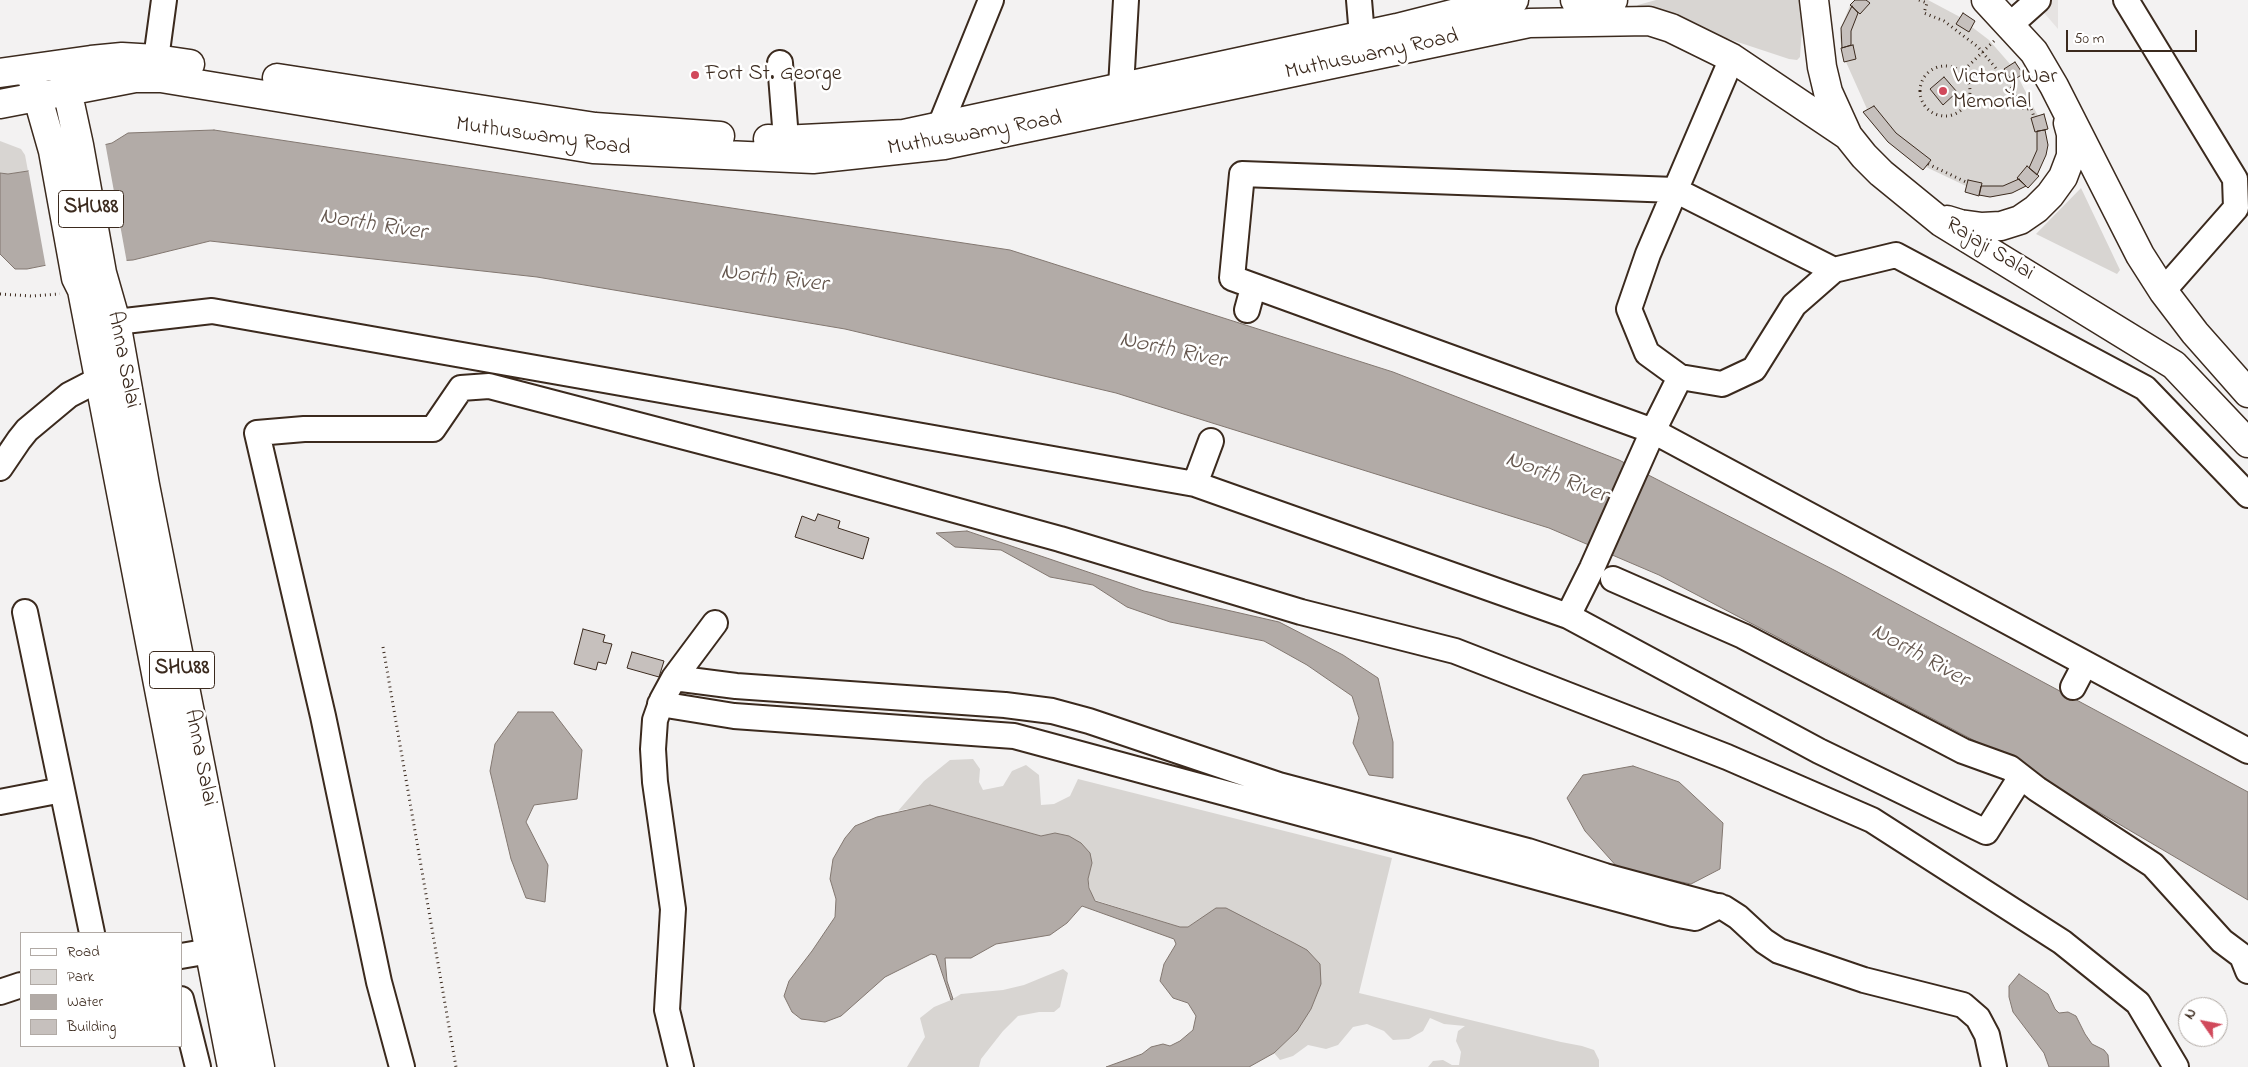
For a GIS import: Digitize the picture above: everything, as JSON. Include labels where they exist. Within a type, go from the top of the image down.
[{"type":"main road","name":"Muthuswamy Road","points":[[4,104],[135,78],[161,78],[593,149],[782,149],[904,134],[1362,36],[1496,2],[1514,0]]},
{"type":"main road","name":"Rajaji Salai","points":[[1814,0],[1819,45],[1828,92],[1848,136],[1881,173],[1931,214],[1973,243],[2067,297],[2174,365],[2248,443]]},
{"type":"main road","points":[[1986,0],[2004,31],[2034,52],[2064,104],[2140,255],[2163,291],[2195,333],[2248,393]]},
{"type":"main road","name":"Muthuswamy Road","points":[[10,68],[122,57],[156,58],[595,128],[782,149],[813,159],[944,145],[1529,23],[1649,21],[1671,28],[1732,58],[1848,136]]},
{"type":"main road","name":"SHU88","points":[[61,64],[79,145],[87,280]]},
{"type":"main road","name":"Muthuswamy Road","points":[[10,68],[38,98],[87,280]]},
{"type":"main road","points":[[1931,214],[1960,224],[1982,227],[2001,226],[2020,220],[2036,209],[2050,196],[2063,177],[2071,156],[2071,134],[2064,104]]},
{"type":"main road","name":"Anna Salai","points":[[87,280],[116,322],[147,495],[260,1067]]},
{"type":"main road","name":"Anna Salai","points":[[87,280],[98,380],[232,1067]]},
{"type":"street","points":[[156,58],[164,0]]},
{"type":"street","points":[[940,126],[992,0]]},
{"type":"street","points":[[1120,87],[1126,0]]},
{"type":"street","points":[[1359,0],[1362,36]]},
{"type":"street","points":[[2004,31],[2038,0]]},
{"type":"street","points":[[2126,0],[2235,179],[2236,208],[2163,291]]},
{"type":"street","points":[[1732,58],[1674,190],[1648,254],[1629,309],[1647,353],[1680,377],[1722,384],[1754,369],[1794,305],[1834,270],[1896,255],[2145,388],[2248,495]]},
{"type":"street","points":[[780,63],[785,126],[782,149]]},
{"type":"street","points":[[1834,270],[1674,190],[1242,174],[1232,278],[1250,299],[1653,431],[2248,751]]},
{"type":"street","points":[[116,322],[212,311],[1195,484],[1568,616],[1819,751],[1986,832],[2017,783]]},
{"type":"street","points":[[1568,616],[1602,573],[1642,456],[1680,377]]},
{"type":"street","points":[[0,468],[18,440],[27,430],[69,395],[98,380]]},
{"type":"street","points":[[402,1067],[379,982],[323,716],[256,433],[304,429],[432,429],[461,388],[489,386],[794,465],[1060,539],[1301,612],[1455,651],[1727,757],[1872,820],[2062,942],[2138,1003],[2176,1067]]},
{"type":"street","points":[[1195,484],[1211,442]]},
{"type":"street","points":[[1602,573],[1743,636],[1963,750],[2010,768],[2037,789],[2153,865],[2222,940],[2242,956],[2248,971]]},
{"type":"street","points":[[25,612],[92,932]]},
{"type":"street","points":[[681,1067],[667,1010],[673,909],[655,782],[655,720],[660,704],[674,678],[715,624]]},
{"type":"street","points":[[2073,687],[2085,664]]},
{"type":"street","points":[[674,678],[736,686],[1005,705],[1052,711],[1089,721],[1279,785],[1528,851],[1605,876],[1719,906],[1738,917],[1764,942],[1779,951],[1864,980],[1963,1005],[1978,1018],[1987,1035],[1994,1067]]},
{"type":"street","points":[[660,704],[734,716],[1014,736],[1673,914],[1695,918],[1719,906]]},
{"type":"street","points":[[0,802],[62,790]]},
{"type":"street","points":[[182,956],[210,951]]},
{"type":"street","points":[[0,992],[20,985]]},
{"type":"street","points":[[182,1003],[198,1067]]},
{"type":"path","points":[[1919,0],[1927,3],[1924,13],[1957,30],[1983,52],[2011,86],[2024,110],[2031,108],[2034,117]]},
{"type":"path","points":[[1961,73],[2004,31]]},
{"type":"path","points":[[1942,66],[1950,67],[1961,73],[1968,82],[1969,90],[1965,105],[1953,114],[1944,116],[1929,110],[1920,96],[1923,80],[1928,73],[1942,66]]},
{"type":"path","points":[[1928,164],[1968,183]]},
{"type":"path","points":[[0,294],[31,296],[87,280]]},
{"type":"path","points":[[383,647],[456,1067]]},
{"type":"shaded area","points":[[2033,0],[2058,0],[2058,29]]},
{"type":"green space","points":[[1656,0],[1801,0],[1803,14],[1800,57],[1797,60],[1789,59],[1635,8],[1638,5]]},
{"type":"green space","points":[[1855,0],[1928,0],[1960,17],[1963,13],[1975,21],[1972,27],[1989,40],[2010,64],[2015,62],[2023,74],[2018,77],[2038,116],[2048,129],[2045,130],[2048,145],[2046,155],[2037,175],[2039,176],[2028,188],[2026,186],[2012,193],[1990,197],[1965,192],[1966,186],[1926,167],[1923,170],[1888,142],[1863,112],[1867,109],[1846,62],[1844,62],[1840,37],[1841,28],[1850,5]]},
{"type":"green space","points":[[0,141],[21,149],[25,155],[28,171],[8,174],[0,173]]},
{"type":"green space","points":[[2081,188],[2120,270],[2117,274],[2036,234]]},
{"type":"green space","points":[[973,759],[980,769],[979,782],[983,790],[1003,786],[1012,771],[1026,765],[1039,775],[1041,805],[1054,804],[1070,796],[1078,779],[1392,858],[1359,993],[1582,1046],[1594,1050],[1599,1060],[1599,1067],[1428,1067],[1433,1061],[1443,1060],[1452,1065],[1459,1065],[1461,1052],[1456,1041],[1458,1031],[1465,1026],[1444,1024],[1430,1018],[1423,1031],[1409,1039],[1393,1040],[1384,1031],[1367,1024],[1353,1027],[1338,1045],[1326,1049],[1308,1045],[1293,1056],[1280,1060],[1274,1053],[1297,1031],[1306,950],[1261,925],[1201,918],[1188,927],[1180,927],[1095,900],[1092,897],[1088,879],[1092,863],[1055,833],[1041,836],[949,810],[907,809],[898,811],[924,781],[950,760]]},
{"type":"green space","points":[[1063,969],[1068,973],[1060,1007],[1054,1012],[1039,1012],[1018,1016],[1003,1031],[981,1059],[979,1067],[907,1067],[925,1037],[920,1018],[934,1007],[961,994],[1003,990],[1024,985]]},
{"type":"water","name":"North River","points":[[214,130],[1010,250],[1393,372],[1619,460],[1836,571],[2248,792],[2248,900],[2000,754],[1659,575],[1549,528],[1116,393],[845,329],[537,277],[210,241],[133,260],[47,265],[27,269],[15,269],[0,254],[0,173],[8,174],[28,171],[44,159],[112,143],[128,133]]},
{"type":"water","points":[[967,531],[1144,591],[1279,622],[1343,655],[1378,678],[1393,742],[1393,778],[1369,775],[1353,743],[1359,718],[1352,696],[1307,665],[1264,641],[1170,622],[1127,607],[1093,585],[1050,577],[1001,550],[955,547],[936,533]]},
{"type":"water","points":[[518,712],[553,712],[582,750],[577,799],[534,805],[526,822],[548,865],[545,902],[526,898],[511,859],[490,771],[495,744]]},
{"type":"water","points":[[1633,766],[1679,782],[1723,823],[1720,869],[1691,884],[1619,869],[1585,831],[1567,798],[1583,775]]},
{"type":"water","points":[[930,805],[1041,836],[1055,833],[1069,836],[1081,843],[1090,853],[1092,863],[1088,879],[1089,888],[1095,901],[1180,927],[1188,927],[1216,908],[1226,908],[1294,943],[1307,950],[1320,964],[1321,984],[1311,1009],[1297,1031],[1274,1053],[1249,1067],[1106,1067],[1142,1054],[1151,1047],[1163,1044],[1170,1046],[1180,1041],[1193,1030],[1196,1016],[1188,1003],[1173,998],[1160,981],[1164,964],[1176,944],[1174,939],[1082,906],[1067,923],[1050,935],[996,944],[971,958],[945,958],[947,981],[953,999],[951,1000],[936,955],[931,954],[885,977],[841,1016],[825,1022],[801,1019],[792,1012],[784,996],[789,981],[835,917],[836,899],[830,879],[833,859],[845,838],[855,826],[877,817]]},
{"type":"water","points":[[2019,974],[2048,994],[2059,1013],[2068,1012],[2076,1016],[2092,1044],[2104,1050],[2108,1055],[2109,1067],[2049,1067],[2044,1053],[2013,1012],[2009,997],[2009,986]]},
{"type":"pier","points":[[105,142],[127,263],[70,265],[46,268],[28,168],[43,156]]},
{"type":"building","points":[[1855,0],[1866,0],[1870,3],[1860,14],[1850,5]]},
{"type":"building","points":[[1852,6],[1858,13],[1851,31],[1851,45],[1842,48],[1841,28]]},
{"type":"building","points":[[1963,13],[1975,21],[1969,32],[1956,24]]},
{"type":"building","points":[[1853,45],[1856,59],[1844,62],[1841,48]]},
{"type":"building","points":[[2015,62],[2023,74],[2012,81],[2004,69]]},
{"type":"building","name":"Victory War Memorial","points":[[1944,77],[1957,92],[1943,105],[1930,89]]},
{"type":"building","points":[[1874,106],[1896,133],[1931,160],[1923,170],[1888,142],[1863,112]]},
{"type":"building","points":[[2044,114],[2048,129],[2035,132],[2031,118]]},
{"type":"building","points":[[2045,130],[2048,145],[2046,155],[2037,175],[2029,168],[2037,150],[2037,131]]},
{"type":"building","points":[[2027,166],[2039,176],[2028,188],[2017,178]]},
{"type":"building","points":[[2019,179],[2026,186],[2012,193],[1990,197],[1979,195],[1981,186],[2003,186]]},
{"type":"building","points":[[1968,180],[1982,183],[1979,196],[1965,192]]},
{"type":"building","points":[[818,514],[840,521],[838,528],[869,538],[863,559],[795,537],[802,516],[815,521]]},
{"type":"building","points":[[583,629],[605,635],[603,642],[612,644],[606,664],[598,662],[596,670],[574,664]]},
{"type":"building","points":[[632,652],[664,661],[659,677],[627,668]]},
{"type":"place","name":"Fort St. George","points":[[695,75]]},
{"type":"place","name":"Victory War Memorial","points":[[1943,91]]}]
